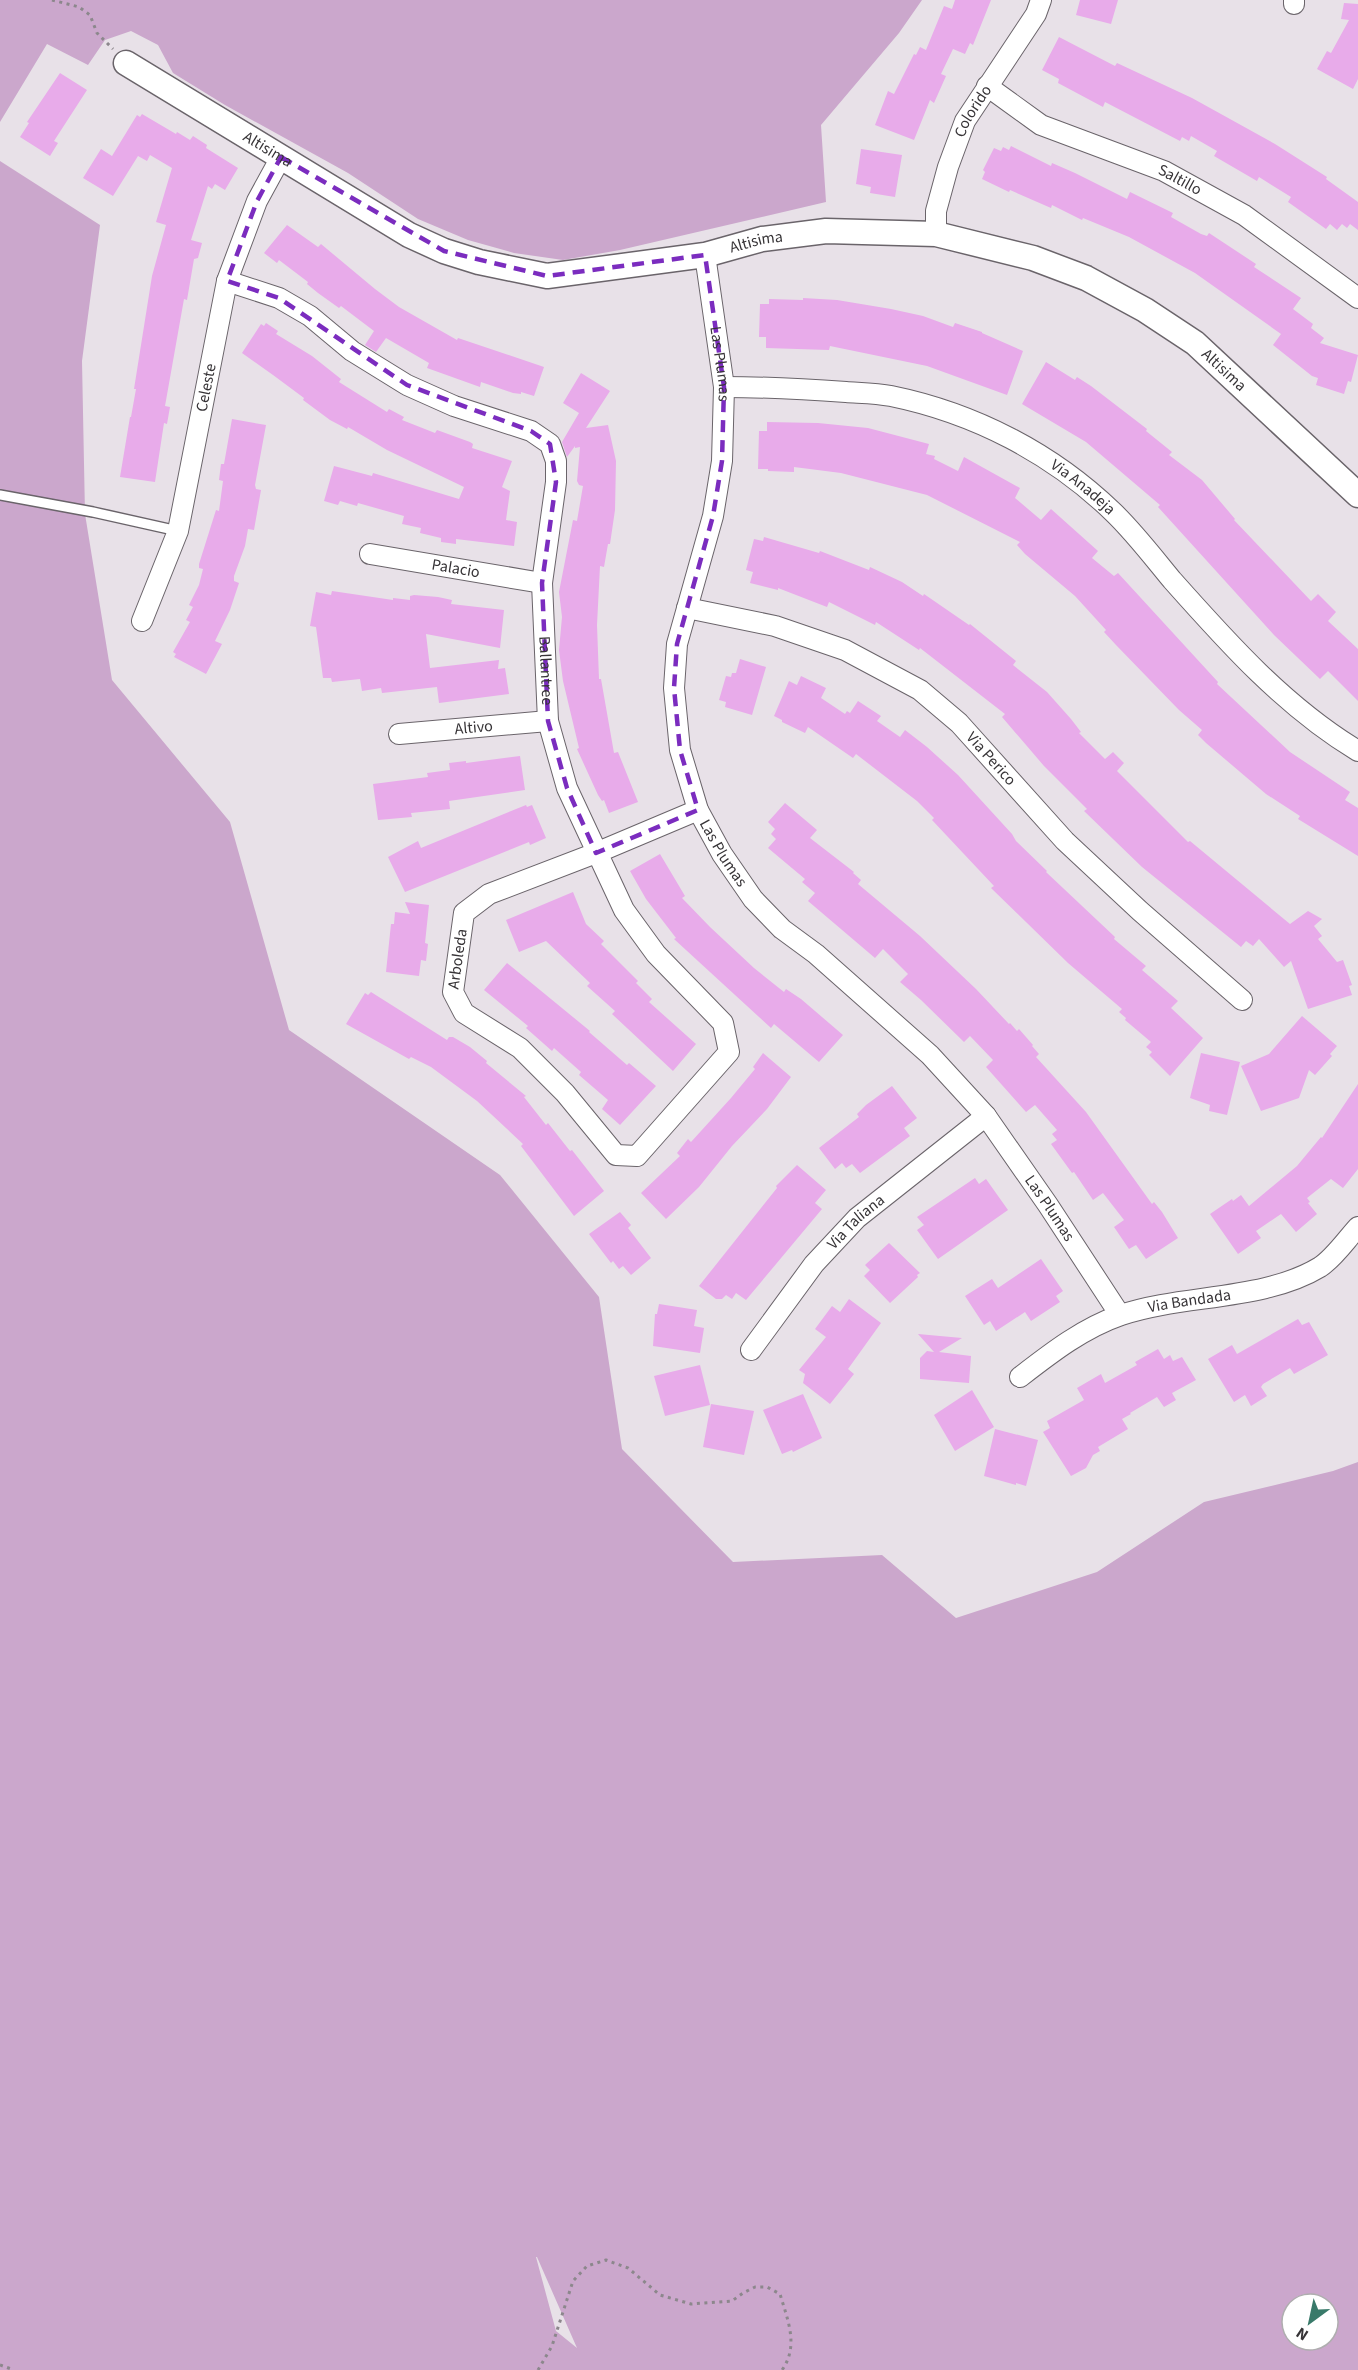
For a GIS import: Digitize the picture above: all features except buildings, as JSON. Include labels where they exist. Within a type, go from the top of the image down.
[{"type":"street","name":"Colorido","points":[[936,234],[936,211],[948,166],[965,121],[1036,14],[1041,0]]},
{"type":"street","name":"Altisima","points":[[126,63],[410,235],[444,251],[478,262],[547,276],[705,255],[762,239],[826,231],[936,234],[1033,258],[1086,278],[1145,310],[1195,343],[1358,495]]},
{"type":"street","name":"Saltillo","points":[[987,86],[1041,125],[1164,171],[1244,214],[1358,298]]},
{"type":"street","name":"Celeste","points":[[142,621],[178,531],[227,281],[257,201],[281,157]]},
{"type":"street","name":"Las Plumas","points":[[705,255],[724,387],[722,461],[713,516],[677,644],[674,688],[680,750],[698,810],[722,854],[753,899],[782,929],[816,954],[930,1055],[987,1116],[1120,1315]]},
{"type":"street","name":"Ballantree","points":[[227,281],[279,298],[310,316],[352,351],[406,385],[454,406],[531,431],[550,444],[556,461],[556,482],[542,583],[548,721],[567,788],[624,910],[656,954],[723,1023],[729,1052],[637,1156],[616,1155]]},
{"type":"street","name":"Via Anadeja","points":[[724,387],[791,387],[890,396],[950,412],[1003,435],[1055,464],[1113,512],[1226,641],[1277,690],[1339,740],[1358,751]]},
{"type":"street","name":"Palacio","points":[[369,554],[542,583]]},
{"type":"street","name":"Via Perico","points":[[687,608],[775,626],[844,650],[920,690],[959,723],[1065,841],[1140,911],[1242,1000]]},
{"type":"street","name":"Altivo","points":[[399,734],[548,721]]},
{"type":"street","name":"Arboleda","points":[[616,1155],[565,1093],[520,1048],[464,1013],[453,992],[464,913],[489,894],[596,853],[698,810]]},
{"type":"street","name":"Via Taliana","points":[[751,1350],[814,1264],[856,1218],[987,1116]]},
{"type":"street","name":"Via Bandada","points":[[1020,1377],[1062,1345],[1120,1315],[1166,1303],[1277,1286],[1321,1266],[1358,1227]]},
{"type":"lane","points":[[0,495],[178,531]]},
{"type":"path","points":[[52,0],[79,7],[90,15],[97,33],[126,63]]},
{"type":"path","points":[[538,2370],[552,2346],[573,2281],[587,2266],[606,2260],[628,2268],[660,2295],[691,2304],[732,2301],[755,2287],[767,2287],[780,2294],[793,2338],[789,2360],[782,2370]]},
{"type":"path","points":[[0,2365],[14,2370]]},
{"type":"highlighted area","points":[[281,157],[444,251],[547,276],[705,255],[724,387],[722,461],[713,516],[677,644],[674,688],[680,750],[698,810],[596,853],[567,788],[548,721],[542,583],[556,482],[550,444],[531,431],[407,385],[279,298],[227,281],[257,201]]},
{"type":"shaded area","points":[[0,0],[922,0],[899,33],[821,125],[826,202],[620,250],[563,260],[514,253],[468,240],[418,219],[348,173],[225,105],[173,73],[158,45],[131,31],[105,40],[88,65],[47,44],[0,122]]},
{"type":"shaded area","points":[[0,161],[100,225],[82,361],[85,514],[112,680],[230,822],[289,1030],[500,1175],[599,1297],[622,1449],[733,1562],[882,1555],[956,1618],[1097,1572],[1204,1502],[1333,1471],[1358,1462],[1358,2370],[0,2370]],"holes":[[[537,2257],[577,2348],[556,2331]]]}]
